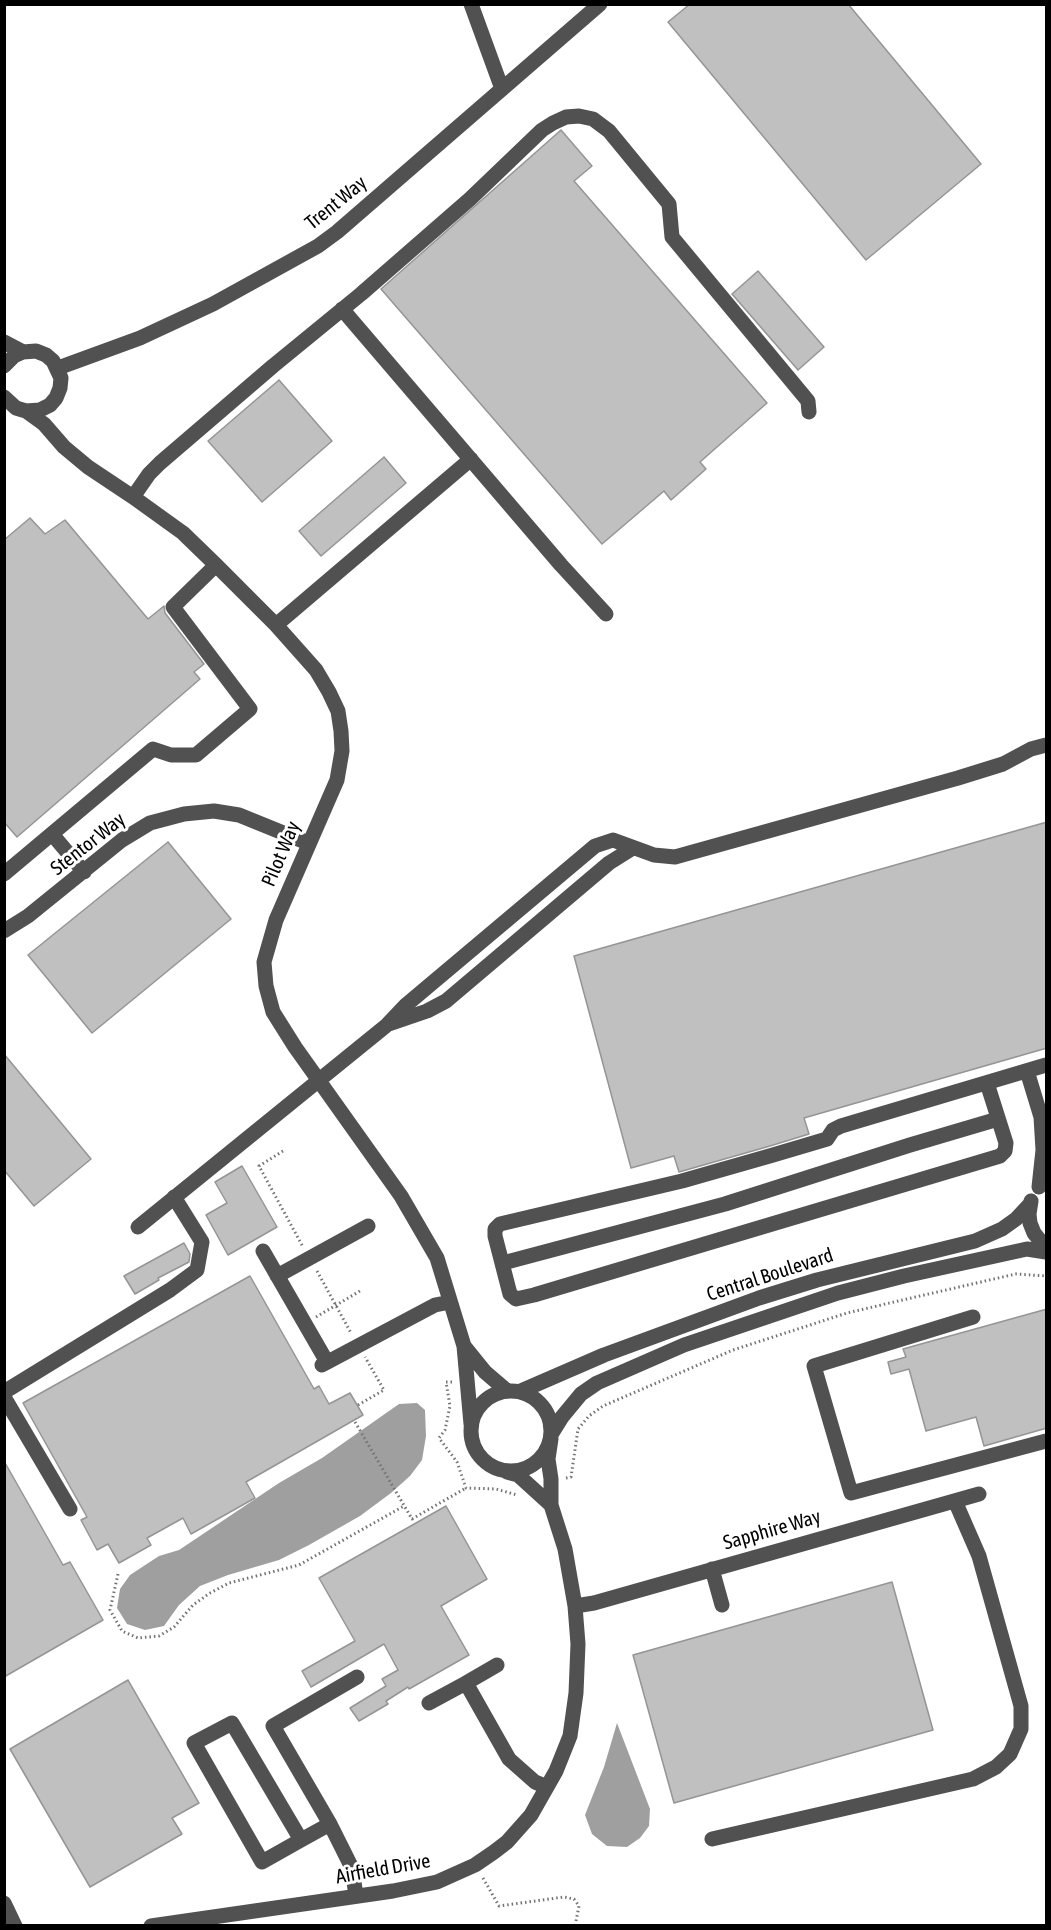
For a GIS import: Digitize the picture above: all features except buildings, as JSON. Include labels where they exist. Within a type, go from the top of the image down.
[{"type":"street","points":[[471,4],[502,89]]},
{"type":"street","name":"Trent Way","points":[[58,368],[140,338],[213,304],[255,283],[318,246],[600,4]]},
{"type":"street","points":[[133,497],[160,463],[470,199],[542,130],[566,117],[579,116],[593,119],[609,131],[669,204],[672,237],[808,401],[809,412]]},
{"type":"street","points":[[342,309],[606,614]]},
{"type":"street","points":[[4,342],[23,352]]},
{"type":"street","points":[[4,366],[14,356],[23,352],[36,351],[46,355],[58,368]]},
{"type":"street","name":"Pilot Way","points":[[58,368],[61,378],[60,388],[52,409],[55,430],[64,447]]},
{"type":"street","name":"Pilot Way","points":[[4,397],[16,408],[26,411],[44,424],[64,447],[88,467],[183,533],[276,625],[316,670],[338,711],[342,751],[337,780],[276,920],[264,962],[266,986],[273,1012],[295,1047],[401,1196],[437,1258],[464,1346],[471,1424]]},
{"type":"street","points":[[26,411],[40,410],[50,405],[56,398]]},
{"type":"street","points":[[276,625],[471,459]]},
{"type":"street","points":[[4,874],[153,749],[171,755],[196,755],[250,708],[173,608],[216,565]]},
{"type":"street","points":[[138,1227],[387,1025],[406,1005],[595,846],[613,840],[654,855],[675,857],[958,778],[1003,764],[1031,749],[1047,744]]},
{"type":"street","name":"Stentor Way","points":[[4,931],[28,916],[122,840],[150,823],[184,814],[214,811],[239,815],[308,843]]},
{"type":"street","points":[[52,834],[84,872]]},
{"type":"street","points":[[387,1025],[427,1011],[446,1001],[609,862],[633,848]]},
{"type":"street","points":[[987,1083],[1006,1143],[1005,1151],[1000,1156],[546,1292],[516,1299],[510,1294],[495,1236],[495,1229],[500,1224],[682,1181],[773,1155],[827,1138],[833,1130],[842,1126],[1047,1065]]},
{"type":"street","points":[[1027,1071],[1044,1121],[1043,1183],[1033,1194],[1030,1204],[1030,1223],[1034,1233],[1047,1250]]},
{"type":"street","points":[[503,1263],[725,1204],[998,1119]]},
{"type":"street","points":[[70,1509],[4,1394],[170,1290],[197,1270],[202,1242],[174,1197]]},
{"type":"street","name":"Central Boulevard","points":[[514,1391],[759,1298],[818,1280],[975,1241],[1002,1229],[1016,1219],[1030,1204]]},
{"type":"street","points":[[277,1276],[368,1226]]},
{"type":"street","name":"Central Boulevard","points":[[551,1436],[562,1417],[581,1394],[597,1383],[684,1345],[838,1293],[904,1276],[1027,1250],[1047,1250]]},
{"type":"street","points":[[263,1251],[304,1323],[324,1364],[435,1305],[450,1302]]},
{"type":"street","points":[[973,1317],[814,1366],[851,1493],[1047,1441]]},
{"type":"street","name":"Pilot Way","points":[[464,1346],[485,1372],[514,1391]]},
{"type":"street","points":[[514,1391],[532,1396],[541,1403],[548,1414],[551,1436],[545,1452],[536,1462],[525,1469],[500,1470],[489,1465],[480,1457],[474,1447],[471,1424],[475,1412],[483,1402],[493,1395],[514,1391]]},
{"type":"street","name":"Airfield Drive","points":[[151,1926],[437,1882],[475,1865],[507,1842],[531,1815],[556,1771],[570,1736],[576,1684],[578,1644],[575,1606],[565,1549],[551,1506],[548,1459],[551,1436]]},
{"type":"street","name":"Airfield Drive","points":[[500,1470],[518,1475],[551,1506]]},
{"type":"street","name":"Sapphire Way","points":[[575,1606],[594,1603],[979,1494]]},
{"type":"street","points":[[712,1839],[973,1779],[996,1767],[1010,1754],[1021,1729],[1021,1706],[979,1556],[955,1501]]},
{"type":"street","points":[[712,1569],[722,1605]]},
{"type":"street","points":[[429,1703],[497,1665]]},
{"type":"street","points":[[356,1896],[352,1868],[330,1824],[273,1726],[357,1677]]},
{"type":"street","points":[[466,1683],[509,1759],[535,1782],[547,1787]]},
{"type":"street","points":[[301,1840],[232,1724],[194,1743],[262,1862],[330,1824]]},
{"type":"street","points":[[4,1903],[15,1926]]},
{"type":"path","points":[[283,1151],[259,1166],[384,1390],[358,1405]]},
{"type":"path","points":[[571,1477],[578,1429],[589,1416],[603,1406],[722,1355],[847,1313],[1016,1274],[1047,1276]]},
{"type":"path","points":[[304,1323],[360,1291]]},
{"type":"path","points":[[457,1383],[446,1382],[450,1406],[445,1430],[439,1438],[457,1462],[466,1488]]},
{"type":"path","points":[[355,1422],[412,1519],[466,1488],[496,1489],[521,1496],[524,1494]]},
{"type":"path","points":[[118,1575],[110,1610],[122,1631],[138,1638],[159,1635],[174,1627],[193,1605],[210,1593],[229,1583],[299,1564],[404,1506]]},
{"type":"path","points":[[475,1865],[499,1906],[564,1897],[574,1899],[579,1906],[575,1926]]},
{"type":"shaded area","points":[[417,1403],[425,1410],[426,1436],[422,1460],[410,1476],[391,1493],[360,1516],[279,1560],[200,1586],[179,1605],[164,1626],[145,1630],[127,1624],[117,1608],[120,1589],[130,1575],[159,1556],[179,1550],[279,1483],[322,1458],[399,1404]]},
{"type":"shaded area","points":[[617,1723],[650,1809],[649,1826],[640,1838],[627,1847],[607,1846],[592,1834],[585,1815],[604,1767]]}]
